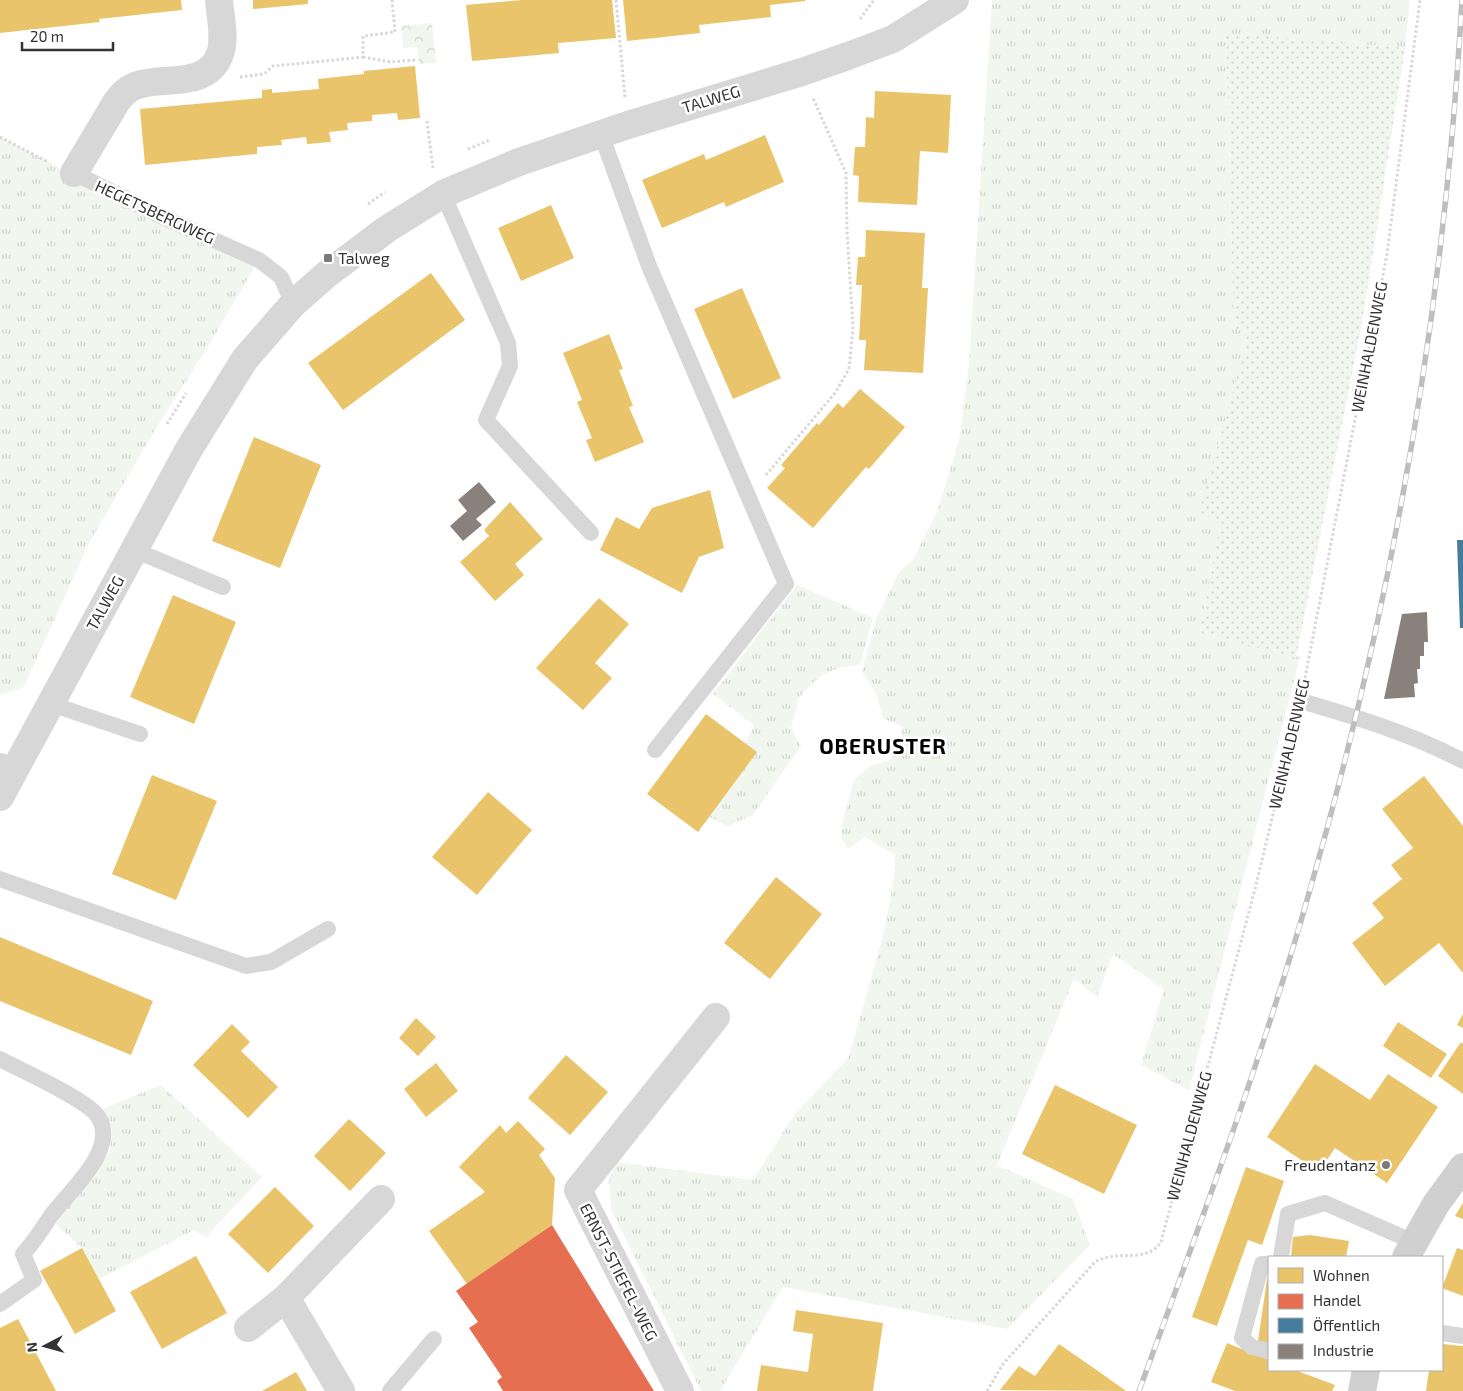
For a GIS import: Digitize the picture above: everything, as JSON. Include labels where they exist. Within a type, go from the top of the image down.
[{"type":"main road","points":[[1410,1250],[1436,1204],[1463,1167]]},
{"type":"street","points":[[74,173],[117,101],[126,91],[143,84],[189,79],[203,74],[220,54],[222,40],[219,0]]},
{"type":"street","name":"TALWEG","points":[[0,797],[8,763],[51,704],[189,449],[245,359],[293,304],[327,274],[439,196],[519,162],[762,82],[802,72],[893,39],[950,1]]},
{"type":"street","name":"ERNST-STIEFEL-WEG","points":[[680,1391],[578,1190],[716,1017]]},
{"type":"street","points":[[248,1328],[286,1298],[381,1199]]},
{"type":"street","points":[[286,1298],[341,1391]]},
{"type":"lane","points":[[601,134],[649,266],[786,584],[655,750]]},
{"type":"lane","name":"HEGETSBERGWEG","points":[[74,173],[167,219],[259,260],[281,277],[293,304]]},
{"type":"lane","points":[[439,196],[508,343],[510,366],[486,420],[591,533]]},
{"type":"lane","points":[[134,550],[223,587]]},
{"type":"lane","points":[[1301,701],[1356,717],[1443,751],[1463,761]]},
{"type":"lane","points":[[51,704],[140,734]]},
{"type":"lane","points":[[0,879],[246,966],[271,962],[328,929]]},
{"type":"lane","points":[[0,1059],[81,1102],[96,1113],[102,1125],[104,1136],[92,1166],[50,1217],[38,1238],[23,1254],[34,1280],[0,1304]]},
{"type":"lane","points":[[1280,1256],[1288,1214],[1325,1203],[1410,1250]]},
{"type":"lane","points":[[1268,1264],[1262,1264],[1242,1338],[1252,1347],[1268,1351]]},
{"type":"lane","points":[[1443,1333],[1463,1336]]},
{"type":"lane","points":[[390,1391],[434,1339]]},
{"type":"path","points":[[363,58],[363,36],[395,32],[392,0]]},
{"type":"path","points":[[616,0],[628,125]]},
{"type":"path","points":[[850,23],[860,20],[874,0]]},
{"type":"path","name":"WEINHALDENWEG","points":[[987,1391],[1003,1364],[1094,1263],[1105,1257],[1150,1253],[1161,1242],[1255,889],[1301,701],[1387,254],[1420,0]]},
{"type":"path","points":[[203,74],[221,79],[264,74],[273,66],[363,58],[390,62],[415,60]]},
{"type":"path","points":[[748,496],[836,393],[849,369],[853,328],[847,231],[846,173],[802,72]]},
{"type":"path","points":[[616,99],[634,94]]},
{"type":"path","points":[[427,121],[439,196]]},
{"type":"path","points":[[0,137],[74,173]]},
{"type":"path","points":[[464,151],[498,137]]},
{"type":"path","points":[[424,171],[441,163]]},
{"type":"path","points":[[367,204],[391,189]]},
{"type":"path","points":[[164,430],[189,389]]},
{"type":"green space","points":[[992,0],[1410,0],[1405,48],[1226,34],[1234,328],[1248,333],[1220,525],[1200,632],[1300,657],[1189,1090],[1141,1065],[1164,989],[1113,954],[1097,997],[1074,979],[997,1165],[1073,1199],[1090,1245],[1007,1329],[783,1287],[720,1391],[701,1391],[611,1210],[609,1178],[617,1162],[753,1180],[795,1114],[849,1057],[884,932],[895,872],[895,855],[865,837],[848,849],[841,838],[842,823],[854,780],[870,766],[890,760],[898,747],[903,727],[883,718],[877,695],[862,672],[876,619],[899,572],[912,561],[938,510],[960,436],[969,363]]},
{"type":"green space","points":[[432,23],[436,63],[419,64],[417,47],[403,48],[401,26]]},
{"type":"green space","points":[[1226,33],[1405,48],[1362,323],[1296,658],[1200,632],[1220,525],[1199,511],[1248,333],[1234,328]]},
{"type":"green space","points":[[0,137],[52,164],[259,260],[212,340],[155,430],[88,545],[24,687],[0,695]]},
{"type":"green space","points":[[797,585],[873,618],[860,665],[839,668],[824,674],[811,684],[797,700],[791,728],[801,746],[753,815],[728,826],[709,817],[754,725],[713,694]]},
{"type":"green space","points":[[161,1085],[262,1177],[206,1237],[194,1230],[99,1279],[82,1248],[55,1223],[110,1152],[112,1129],[102,1109]]},
{"type":"building: Wohnen","points":[[0,0],[181,0],[182,10],[99,19],[100,22],[0,33]]},
{"type":"building: Wohnen","points":[[253,0],[308,0],[308,4],[253,9]]},
{"type":"building: Wohnen","points":[[522,0],[612,0],[616,38],[558,43],[559,53],[472,61],[466,5]]},
{"type":"building: Wohnen","points":[[623,0],[805,1],[770,5],[771,17],[699,25],[700,33],[627,41]]},
{"type":"building: Wohnen","points":[[415,66],[420,118],[398,120],[397,113],[372,115],[372,121],[347,123],[348,130],[329,132],[331,142],[307,144],[306,137],[281,140],[282,145],[257,147],[257,154],[145,165],[140,109],[262,98],[262,90],[272,89],[272,93],[319,89],[318,79],[364,74],[364,71]]},
{"type":"building: Wohnen","points":[[875,91],[951,95],[948,153],[920,151],[917,205],[858,202],[859,176],[853,175],[855,147],[865,147],[866,117],[874,118]]},
{"type":"building: Wohnen","points":[[765,135],[784,182],[726,207],[724,202],[662,228],[642,180],[704,154],[706,160]]},
{"type":"building: Wohnen","points":[[551,205],[574,258],[521,281],[498,228]]},
{"type":"building: Wohnen","points":[[866,230],[925,233],[922,288],[928,288],[923,373],[864,370],[866,340],[859,340],[862,285],[856,285],[858,257],[865,257]]},
{"type":"building: Wohnen","points":[[431,273],[465,320],[343,410],[308,363]]},
{"type":"building: Wohnen","points":[[742,288],[781,378],[733,399],[694,309]]},
{"type":"building: Wohnen","points":[[609,334],[623,369],[619,370],[633,406],[629,407],[644,442],[595,462],[586,440],[592,438],[577,402],[582,400],[563,353]]},
{"type":"building: Wohnen","points":[[860,389],[905,427],[869,469],[866,467],[813,528],[767,488],[785,468],[781,465],[817,423],[819,425],[838,403],[843,408]]},
{"type":"building: Wohnen","points":[[254,437],[321,465],[280,568],[212,541]]},
{"type":"building: Wohnen","points":[[710,490],[724,548],[699,557],[682,593],[600,550],[616,517],[639,529],[652,508]]},
{"type":"building: Wohnen","points":[[510,502],[543,539],[515,564],[524,575],[495,601],[460,562],[489,536],[484,530]]},
{"type":"building: Wohnen","points":[[173,595],[236,622],[194,724],[130,697]]},
{"type":"building: Wohnen","points":[[599,598],[629,624],[595,663],[612,678],[583,710],[536,668]]},
{"type":"building: Wohnen","points":[[706,714],[757,752],[698,832],[647,794]]},
{"type":"building: Wohnen","points":[[152,775],[217,801],[176,900],[112,874]]},
{"type":"building: Wohnen","points":[[1424,776],[1463,826],[1463,973],[1439,943],[1385,986],[1352,943],[1384,918],[1372,903],[1402,879],[1391,865],[1413,848],[1382,809]]},
{"type":"building: Wohnen","points":[[488,792],[532,830],[477,895],[432,857]]},
{"type":"building: Wohnen","points":[[776,877],[822,914],[770,979],[724,943]]},
{"type":"building: Wohnen","points":[[0,937],[153,1001],[131,1055],[0,1001]]},
{"type":"building: Wohnen","points":[[1463,1014],[1463,1028],[1457,1025]]},
{"type":"building: Wohnen","points":[[416,1018],[436,1037],[418,1056],[399,1038]]},
{"type":"building: Wohnen","points":[[1398,1022],[1447,1054],[1431,1078],[1383,1046]]},
{"type":"building: Wohnen","points":[[232,1024],[250,1042],[241,1051],[278,1087],[248,1118],[193,1065]]},
{"type":"building: Wohnen","points":[[1461,1042],[1463,1044],[1463,1094],[1438,1076]]},
{"type":"building: Wohnen","points":[[566,1055],[608,1092],[570,1135],[528,1098]]},
{"type":"building: Wohnen","points":[[436,1063],[458,1091],[426,1117],[404,1089]]},
{"type":"building: Wohnen","points":[[1315,1064],[1370,1100],[1388,1074],[1438,1107],[1387,1183],[1335,1148],[1319,1172],[1267,1137]]},
{"type":"building: Wohnen","points":[[1055,1085],[1137,1125],[1104,1194],[1022,1154]]},
{"type":"building: Wohnen","points":[[349,1119],[386,1153],[350,1191],[314,1156]]},
{"type":"building: Wohnen","points":[[518,1121],[545,1149],[539,1155],[555,1178],[552,1225],[467,1284],[429,1231],[485,1192],[459,1167],[500,1125],[506,1133]]},
{"type":"building: Wohnen","points":[[1246,1167],[1284,1181],[1262,1245],[1248,1240],[1217,1326],[1192,1317]]},
{"type":"building: Wohnen","points":[[275,1187],[314,1226],[268,1273],[228,1234]]},
{"type":"building: Wohnen","points":[[1463,1203],[1463,1219],[1455,1216]]},
{"type":"building: Wohnen","points":[[1310,1235],[1349,1241],[1346,1256],[1291,1256],[1293,1237]]},
{"type":"building: Wohnen","points":[[82,1248],[116,1311],[75,1334],[40,1271]]},
{"type":"building: Wohnen","points":[[1457,1248],[1463,1250],[1463,1296],[1443,1288]]},
{"type":"building: Wohnen","points":[[196,1256],[227,1313],[162,1349],[130,1292]]},
{"type":"building: Wohnen","points":[[1267,1279],[1268,1343],[1258,1341]]},
{"type":"building: Wohnen","points":[[796,1310],[883,1323],[873,1391],[757,1391],[761,1365],[808,1372],[813,1334],[793,1331]]},
{"type":"building: Wohnen","points":[[18,1319],[56,1391],[0,1391],[0,1328]]},
{"type":"building: Wohnen","points":[[1227,1343],[1268,1360],[1268,1371],[1298,1371],[1335,1385],[1332,1391],[1235,1391],[1211,1382]]},
{"type":"building: Wohnen","points":[[1059,1344],[1126,1391],[1000,1390],[1019,1366],[1035,1376]]},
{"type":"building: Wohnen","points":[[1443,1344],[1463,1346],[1463,1391],[1426,1391],[1429,1371],[1443,1371]]},
{"type":"building: Wohnen","points":[[296,1372],[307,1391],[262,1391]]},
{"type":"building: Handel","points":[[552,1225],[654,1391],[503,1391],[497,1381],[502,1377],[469,1328],[478,1322],[456,1291]]},
{"type":"building: Öffentlich","points":[[1457,540],[1463,540],[1463,628],[1460,628]]},
{"type":"building: Industrie","points":[[479,482],[496,502],[476,519],[482,525],[463,541],[450,526],[467,511],[458,500]]},
{"type":"building: Industrie","points":[[1427,612],[1428,642],[1424,642],[1424,656],[1420,656],[1420,669],[1417,669],[1418,683],[1414,684],[1415,697],[1384,699],[1402,614]]},
{"type":"railway","points":[[1139,1391],[1230,1140],[1272,1014],[1311,886],[1341,777],[1367,668],[1391,558],[1429,336],[1443,225],[1454,113],[1462,0]]},
{"type":"place","name":"Talweg","points":[[328,258]]},
{"type":"place","name":"Freudentanz","points":[[1386,1165]]},
{"type":"district","name":"OBERUSTER","points":[[883,747]]}]
